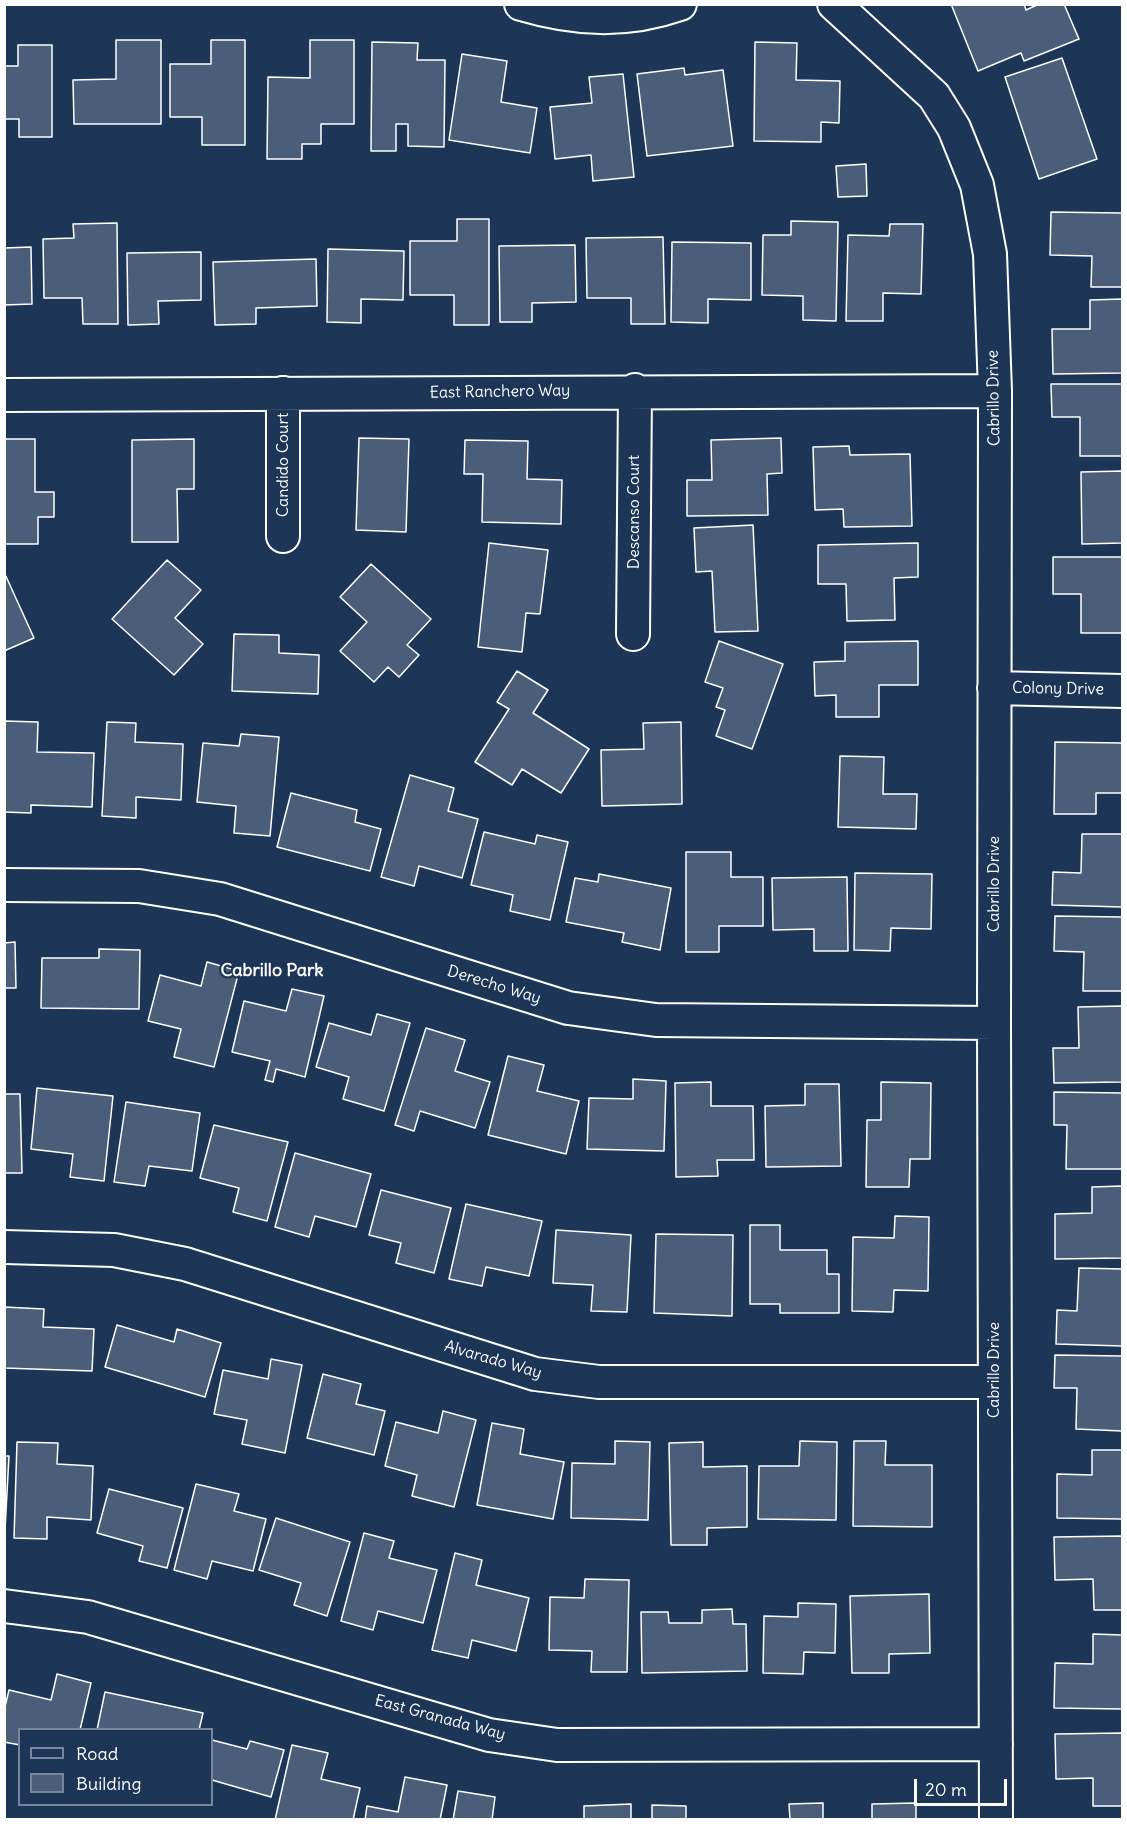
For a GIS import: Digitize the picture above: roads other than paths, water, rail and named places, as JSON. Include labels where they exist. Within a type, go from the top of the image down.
[{"type":"street","points":[[521,4],[558,15],[604,19],[655,13],[680,4]]},
{"type":"street","name":"Cabrillo Drive","points":[[834,4],[934,96],[954,128],[977,185],[990,254],[995,391],[996,1820]]},
{"type":"street","name":"East Ranchero Way","points":[[4,395],[635,390],[995,391]]},
{"type":"street","name":"Descanso Court","points":[[633,634],[635,390]]},
{"type":"street","name":"Candido Court","points":[[283,537],[284,393]]},
{"type":"street","name":"Colony Drive","points":[[994,688],[1122,691]]},
{"type":"street","name":"Derecho Way","points":[[4,885],[139,886],[220,899],[568,1008],[656,1020],[994,1023]]},
{"type":"street","name":"Alvarado Way","points":[[4,1247],[114,1250],[185,1264],[535,1374],[599,1382],[994,1382]]},
{"type":"street","name":"East Granada Way","points":[[4,1606],[88,1617],[489,1735],[557,1745],[996,1744]]},
{"type":"district","name":"Cabrillo Park","points":[[272,971]]}]
